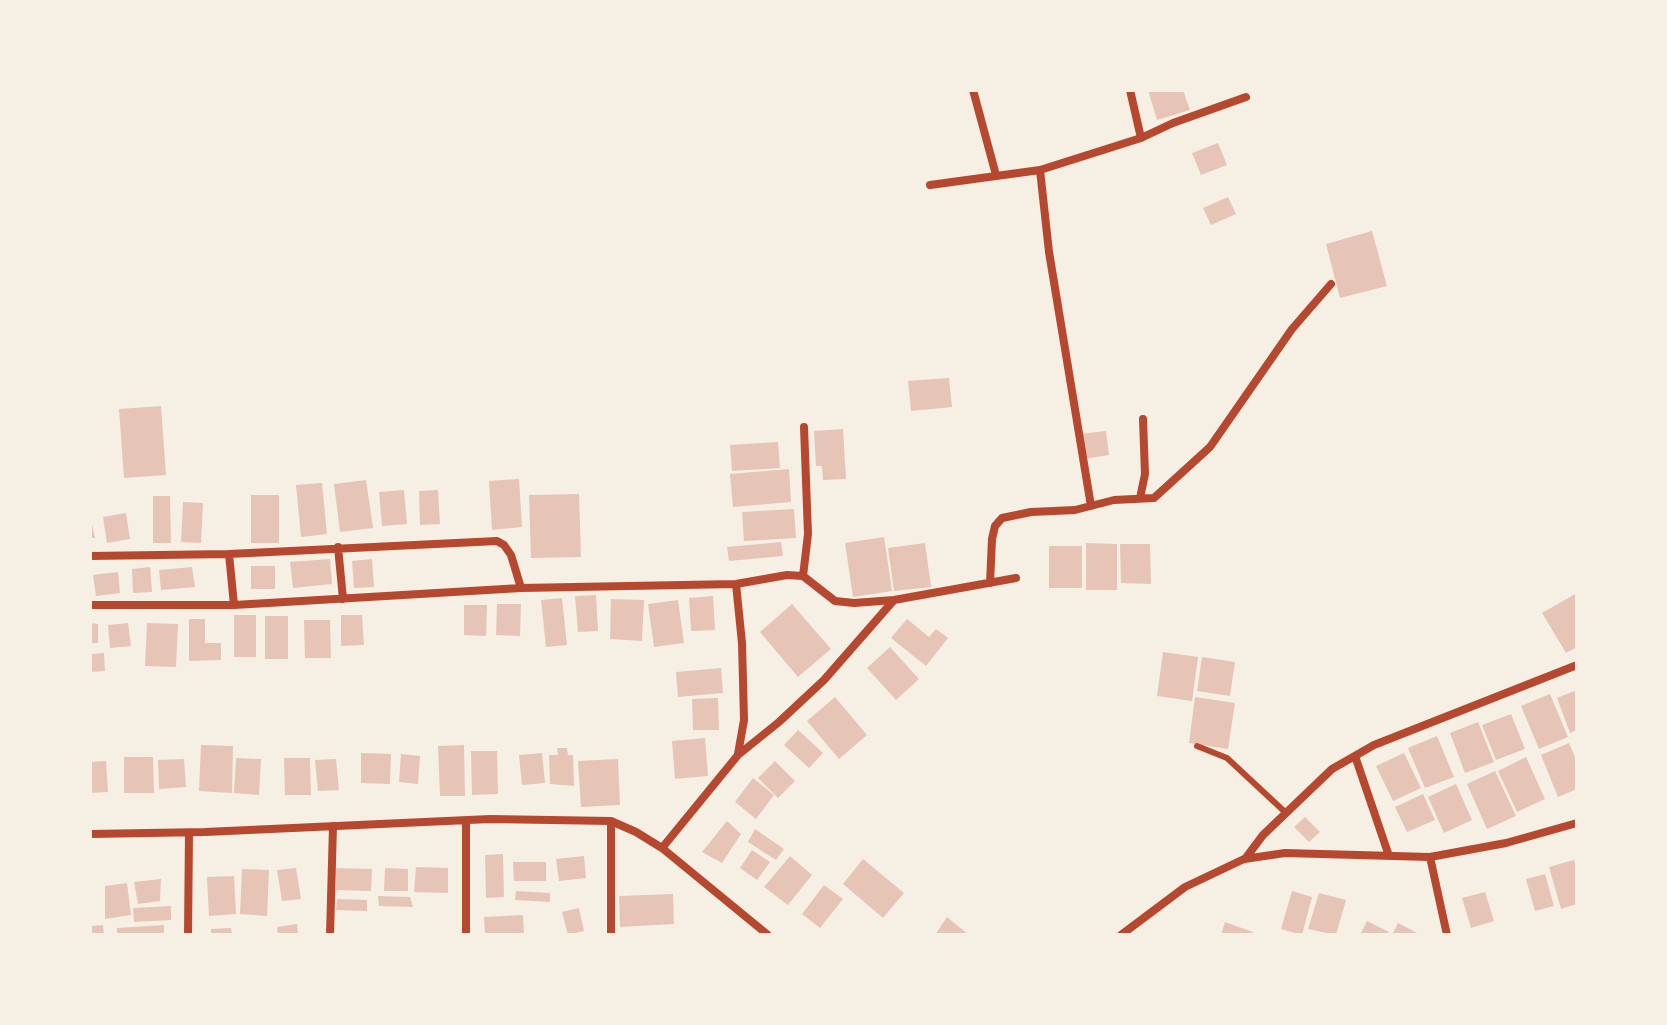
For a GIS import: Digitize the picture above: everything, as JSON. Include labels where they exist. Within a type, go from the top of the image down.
[{"type":"street","points":[[973,90],[996,175]]},
{"type":"street","points":[[1130,90],[1141,138]]},
{"type":"street","points":[[930,185],[1040,170],[1141,138],[1246,97]]},
{"type":"street","points":[[1040,170],[1049,252],[1091,506]]},
{"type":"street","points":[[990,583],[992,539],[995,526],[1002,518],[1114,500],[1154,498],[1210,447],[1292,329],[1331,284]]},
{"type":"street","points":[[1140,498],[1145,474],[1143,419]]},
{"type":"street","points":[[803,576],[808,534],[804,427]]},
{"type":"street","points":[[90,556],[229,554],[497,541],[511,555],[521,588]]},
{"type":"street","points":[[338,547],[343,599]]},
{"type":"street","points":[[229,554],[234,605]]},
{"type":"street","points":[[90,605],[234,605],[521,588],[736,584],[787,575],[803,576],[835,601],[854,603],[894,600],[1016,578]]},
{"type":"street","points":[[736,584],[744,704],[738,755]]},
{"type":"street","points":[[662,848],[738,755],[824,680],[894,600]]},
{"type":"street","points":[[1244,859],[1285,812],[1332,769],[1374,745],[1577,665]]},
{"type":"street","points":[[1355,756],[1389,856]]},
{"type":"street","points":[[90,834],[189,833],[466,821],[611,821],[662,848],[764,934]]},
{"type":"street","points":[[466,821],[466,935]]},
{"type":"street","points":[[611,821],[611,935]]},
{"type":"street","points":[[1121,935],[1185,887],[1244,859],[1285,853],[1430,857],[1506,843],[1577,823]]},
{"type":"street","points":[[330,935],[333,826]]},
{"type":"street","points":[[188,935],[189,833]]},
{"type":"street","points":[[1430,857],[1447,935]]},
{"type":"lane","points":[[1197,746],[1227,758],[1285,812]]},
{"type":"building","points":[[1148,90],[1183,90],[1190,110],[1157,120]]},
{"type":"building","points":[[1218,143],[1227,165],[1201,175],[1192,153]]},
{"type":"building","points":[[1228,197],[1236,214],[1211,225],[1203,208]]},
{"type":"building","points":[[1372,231],[1387,286],[1340,298],[1326,244]]},
{"type":"building","points":[[949,378],[952,407],[911,411],[908,381]]},
{"type":"building","points":[[161,406],[166,475],[124,478],[119,409]]},
{"type":"building","points":[[843,429],[846,479],[823,480],[822,466],[816,466],[814,431]]},
{"type":"building","points":[[1106,431],[1109,455],[1084,459],[1080,434]]},
{"type":"building","points":[[778,442],[780,468],[732,471],[730,445]]},
{"type":"building","points":[[789,469],[791,502],[733,507],[730,474]]},
{"type":"building","points":[[519,479],[522,527],[492,530],[489,481]]},
{"type":"building","points":[[366,480],[373,528],[340,532],[334,484]]},
{"type":"building","points":[[322,483],[327,534],[301,537],[296,485]]},
{"type":"building","points":[[404,490],[407,524],[382,526],[379,492]]},
{"type":"building","points":[[438,490],[440,524],[420,525],[419,491]]},
{"type":"building","points":[[579,494],[581,557],[531,558],[529,495]]},
{"type":"building","points":[[251,495],[279,495],[279,543],[251,543]]},
{"type":"building","points":[[153,496],[170,496],[171,543],[153,543]]},
{"type":"building","points":[[183,502],[203,503],[201,543],[181,542]]},
{"type":"building","points":[[794,509],[796,538],[744,541],[742,512]]},
{"type":"building","points":[[126,513],[130,539],[107,543],[103,517]]},
{"type":"building","points":[[90,515],[95,538],[90,538]]},
{"type":"building","points":[[884,537],[892,591],[853,597],[845,543]]},
{"type":"building","points":[[781,542],[783,556],[729,561],[727,547]]},
{"type":"building","points":[[925,543],[931,587],[894,591],[888,548]]},
{"type":"building","points":[[1086,543],[1117,544],[1117,590],[1086,590]]},
{"type":"building","points":[[1120,544],[1150,544],[1151,584],[1121,583]]},
{"type":"building","points":[[1049,546],[1082,546],[1082,588],[1049,588]]},
{"type":"building","points":[[330,559],[332,584],[293,588],[290,562]]},
{"type":"building","points":[[372,559],[374,587],[354,588],[352,561]]},
{"type":"building","points":[[251,566],[275,566],[275,589],[251,589]]},
{"type":"building","points":[[150,567],[152,592],[133,593],[132,569]]},
{"type":"building","points":[[192,567],[195,587],[161,590],[159,570]]},
{"type":"building","points":[[118,572],[120,593],[96,596],[93,575]]},
{"type":"building","points":[[1577,593],[1577,647],[1566,653],[1542,613]]},
{"type":"building","points":[[596,595],[598,631],[578,632],[575,596]]},
{"type":"building","points":[[713,596],[715,630],[691,631],[689,598]]},
{"type":"building","points":[[562,598],[567,645],[546,647],[541,600]]},
{"type":"building","points":[[611,599],[644,600],[642,641],[610,639]]},
{"type":"building","points":[[678,600],[684,643],[654,647],[648,604]]},
{"type":"building","points":[[497,604],[521,604],[520,636],[496,635]]},
{"type":"building","points":[[792,604],[831,649],[798,677],[760,632]]},
{"type":"building","points":[[464,605],[487,605],[486,636],[464,635]]},
{"type":"building","points":[[234,615],[256,615],[256,657],[234,657]]},
{"type":"building","points":[[341,615],[362,615],[364,645],[341,646]]},
{"type":"building","points":[[265,616],[288,616],[288,659],[265,659]]},
{"type":"building","points":[[189,619],[205,619],[205,643],[221,643],[221,660],[189,661]]},
{"type":"building","points":[[907,619],[929,637],[936,629],[948,638],[926,666],[891,638]]},
{"type":"building","points":[[304,620],[330,620],[331,658],[305,658]]},
{"type":"building","points":[[90,623],[98,624],[98,643],[90,643]]},
{"type":"building","points":[[128,623],[131,646],[110,648],[108,625]]},
{"type":"building","points":[[147,623],[178,624],[176,667],[145,666]]},
{"type":"building","points":[[890,647],[919,679],[896,700],[867,668]]},
{"type":"building","points":[[1163,652],[1198,657],[1192,701],[1157,696]]},
{"type":"building","points":[[104,653],[105,671],[90,672],[90,654]]},
{"type":"building","points":[[1202,657],[1235,662],[1230,696],[1197,691]]},
{"type":"building","points":[[721,668],[723,693],[678,697],[676,672]]},
{"type":"building","points":[[1577,690],[1577,730],[1570,733],[1557,698]]},
{"type":"building","points":[[1550,694],[1568,737],[1539,749],[1521,706]]},
{"type":"building","points":[[835,697],[867,735],[839,759],[807,721]]},
{"type":"building","points":[[1195,697],[1235,703],[1228,749],[1189,743]]},
{"type":"building","points":[[718,698],[719,730],[693,730],[692,699]]},
{"type":"building","points":[[1511,714],[1525,749],[1496,760],[1482,725]]},
{"type":"building","points":[[1478,722],[1494,762],[1465,773],[1450,733]]},
{"type":"building","points":[[798,730],[823,753],[809,768],[784,745]]},
{"type":"building","points":[[1437,736],[1454,777],[1425,788],[1408,748]]},
{"type":"building","points":[[705,738],[708,776],[675,779],[672,741]]},
{"type":"building","points":[[1569,743],[1577,762],[1577,789],[1558,797],[1541,755]]},
{"type":"building","points":[[201,745],[233,746],[232,793],[199,791]]},
{"type":"building","points":[[464,745],[465,796],[440,796],[438,746]]},
{"type":"building","points":[[557,748],[567,748],[568,755],[573,755],[574,786],[550,784],[549,755],[558,755]]},
{"type":"building","points":[[471,751],[497,751],[498,794],[472,795]]},
{"type":"building","points":[[361,753],[391,754],[390,784],[361,783]]},
{"type":"building","points":[[542,753],[545,783],[522,785],[519,755]]},
{"type":"building","points":[[1404,753],[1421,788],[1393,801],[1376,766]]},
{"type":"building","points":[[401,754],[420,756],[418,784],[399,782]]},
{"type":"building","points":[[124,757],[153,757],[154,793],[124,793]]},
{"type":"building","points":[[1526,757],[1545,799],[1517,812],[1498,771]]},
{"type":"building","points":[[236,758],[261,759],[259,795],[234,793]]},
{"type":"building","points":[[284,758],[310,758],[311,795],[285,795]]},
{"type":"building","points":[[184,759],[186,787],[159,789],[158,760]]},
{"type":"building","points":[[336,759],[339,790],[318,791],[315,760]]},
{"type":"building","points":[[618,759],[620,805],[581,807],[578,761]]},
{"type":"building","points":[[106,761],[108,792],[90,793],[90,762]]},
{"type":"building","points":[[775,761],[795,781],[778,798],[758,778]]},
{"type":"building","points":[[1495,771],[1516,816],[1487,829],[1467,784]]},
{"type":"building","points":[[753,778],[774,795],[756,819],[735,802]]},
{"type":"building","points":[[1456,784],[1472,820],[1444,833],[1428,797]]},
{"type":"building","points":[[1423,794],[1435,820],[1407,832],[1395,807]]},
{"type":"building","points":[[1305,817],[1320,832],[1309,842],[1294,827]]},
{"type":"building","points":[[727,821],[741,834],[722,863],[702,852]]},
{"type":"building","points":[[755,829],[784,849],[776,860],[748,842]]},
{"type":"building","points":[[752,850],[770,862],[757,880],[740,868]]},
{"type":"building","points":[[503,854],[504,897],[486,898],[485,855]]},
{"type":"building","points":[[584,856],[586,878],[559,881],[556,859]]},
{"type":"building","points":[[790,856],[812,875],[788,905],[764,887]]},
{"type":"building","points":[[863,859],[904,893],[883,918],[843,884]]},
{"type":"building","points":[[1574,860],[1577,904],[1561,909],[1549,867]]},
{"type":"building","points":[[513,862],[546,862],[546,881],[514,881]]},
{"type":"building","points":[[416,867],[448,868],[448,893],[414,892]]},
{"type":"building","points":[[296,868],[301,899],[282,901],[277,870]]},
{"type":"building","points":[[336,868],[372,869],[371,891],[336,890]]},
{"type":"building","points":[[385,868],[408,869],[408,891],[384,891]]},
{"type":"building","points":[[242,869],[269,870],[267,916],[240,914]]},
{"type":"building","points":[[1545,874],[1554,906],[1535,911],[1526,879]]},
{"type":"building","points":[[234,876],[236,914],[209,916],[207,877]]},
{"type":"building","points":[[161,879],[160,901],[138,904],[134,882]]},
{"type":"building","points":[[127,883],[131,915],[105,919],[105,886]]},
{"type":"building","points":[[824,885],[843,899],[820,928],[802,914]]},
{"type":"building","points":[[516,891],[550,893],[550,902],[515,900]]},
{"type":"building","points":[[1292,891],[1312,897],[1302,935],[1281,929]]},
{"type":"building","points":[[1485,892],[1494,921],[1471,928],[1462,898]]},
{"type":"building","points":[[1319,893],[1346,900],[1336,935],[1308,929]]},
{"type":"building","points":[[673,894],[674,924],[620,927],[619,896]]},
{"type":"building","points":[[378,896],[410,897],[413,907],[379,906]]},
{"type":"building","points":[[337,899],[367,900],[367,911],[336,910]]},
{"type":"building","points":[[171,906],[171,920],[134,922],[133,908]]},
{"type":"building","points":[[579,908],[584,931],[568,935],[562,912]]},
{"type":"building","points":[[523,915],[524,935],[485,935],[484,917]]},
{"type":"building","points":[[947,917],[969,935],[935,935]]},
{"type":"building","points":[[1367,921],[1389,932],[1388,935],[1360,935]]},
{"type":"building","points":[[1225,922],[1253,932],[1252,935],[1221,935]]},
{"type":"building","points":[[1398,923],[1421,935],[1392,935]]},
{"type":"building","points":[[297,924],[298,935],[278,935],[277,927]]},
{"type":"building","points":[[103,925],[104,935],[90,935],[90,926]]},
{"type":"building","points":[[164,925],[164,935],[117,935],[117,928]]},
{"type":"building","points":[[231,928],[232,935],[211,935],[211,929]]}]
